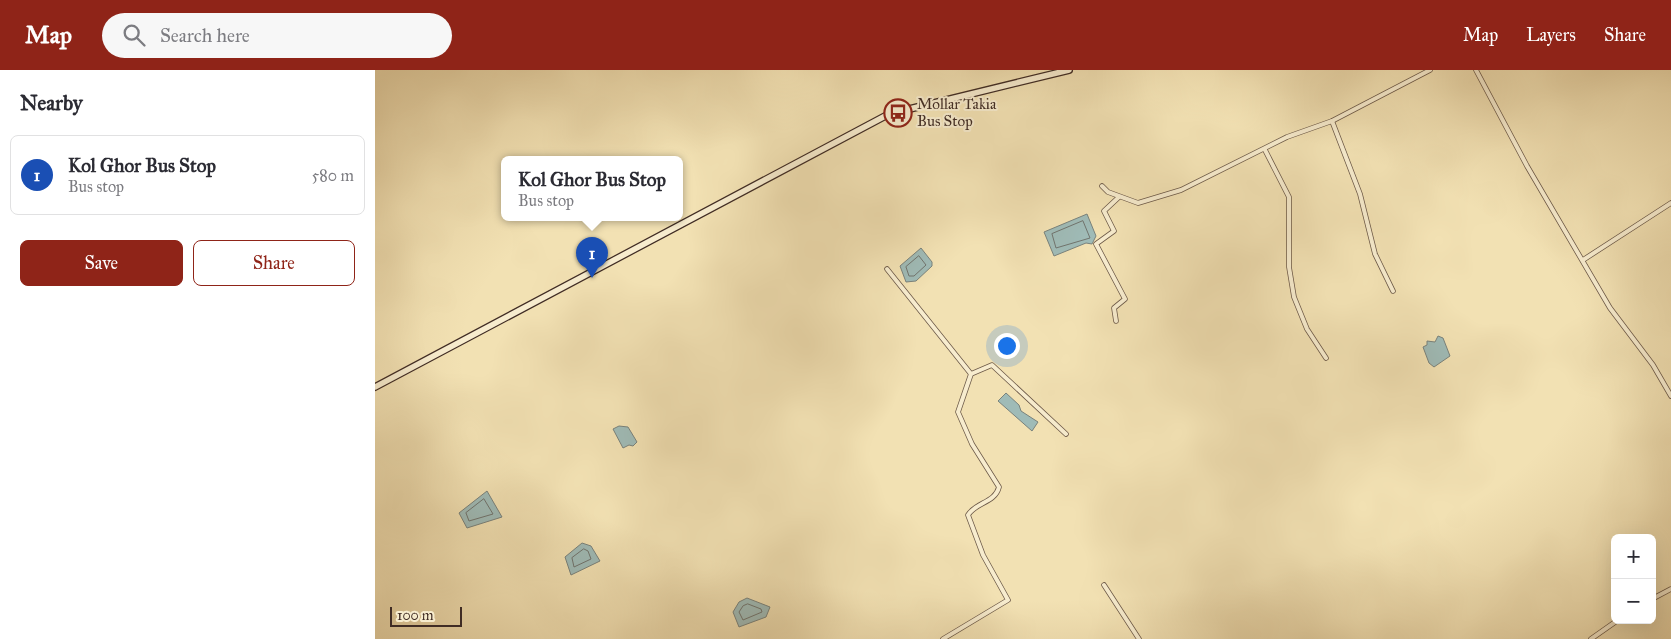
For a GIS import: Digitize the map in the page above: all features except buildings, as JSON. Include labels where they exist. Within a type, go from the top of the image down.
[{"type":"main road","points":[[375,387],[889,114],[1069,70]]},
{"type":"street","points":[[1102,186],[1108,192],[1138,203],[1181,190],[1265,150],[1287,137],[1332,121],[1429,70]]},
{"type":"street","points":[[1476,70],[1527,166],[1611,308],[1653,365],[1671,396]]},
{"type":"street","points":[[1332,121],[1360,194],[1375,254],[1393,291]]},
{"type":"street","points":[[1265,150],[1289,197],[1289,267],[1294,297],[1307,330],[1326,358]]},
{"type":"street","points":[[1116,320],[1114,308],[1125,300],[1096,244],[1114,231],[1104,211],[1119,197]]},
{"type":"street","points":[[1583,260],[1671,203]]},
{"type":"street","points":[[887,269],[971,374]]},
{"type":"street","points":[[943,639],[1008,600],[983,555],[968,515],[972,508],[993,498],[999,488],[972,444],[958,412],[971,374],[992,365],[1067,434]]},
{"type":"street","points":[[1104,585],[1139,639]]},
{"type":"street","points":[[1656,597],[1671,590]]},
{"type":"street","points":[[1591,639],[1612,624]]},
{"type":"water","points":[[1087,214],[1096,236],[1092,244],[1086,243],[1054,256],[1044,232]]},
{"type":"water","points":[[921,248],[932,262],[932,266],[916,281],[906,282],[900,266]]},
{"type":"water","points":[[1438,336],[1443,338],[1450,356],[1434,367],[1429,363],[1423,347],[1427,345],[1427,341],[1435,342]]},
{"type":"water","points":[[1006,393],[1019,405],[1021,411],[1038,422],[1032,431],[998,401]]},
{"type":"water","points":[[619,426],[628,427],[637,442],[633,446],[629,445],[623,448],[613,429]]},
{"type":"water","points":[[487,491],[502,517],[467,528],[459,513]]},
{"type":"water","points":[[582,543],[591,546],[600,561],[571,575],[565,557]]},
{"type":"water","points":[[747,598],[770,607],[766,617],[739,627],[733,612],[739,602]]},
{"type":"place","name":"Mollar Takia Bus Stop","points":[[898,113]]},
{"type":"place","name":"Kol Ghor Bus Stop","points":[[592,278]]}]
